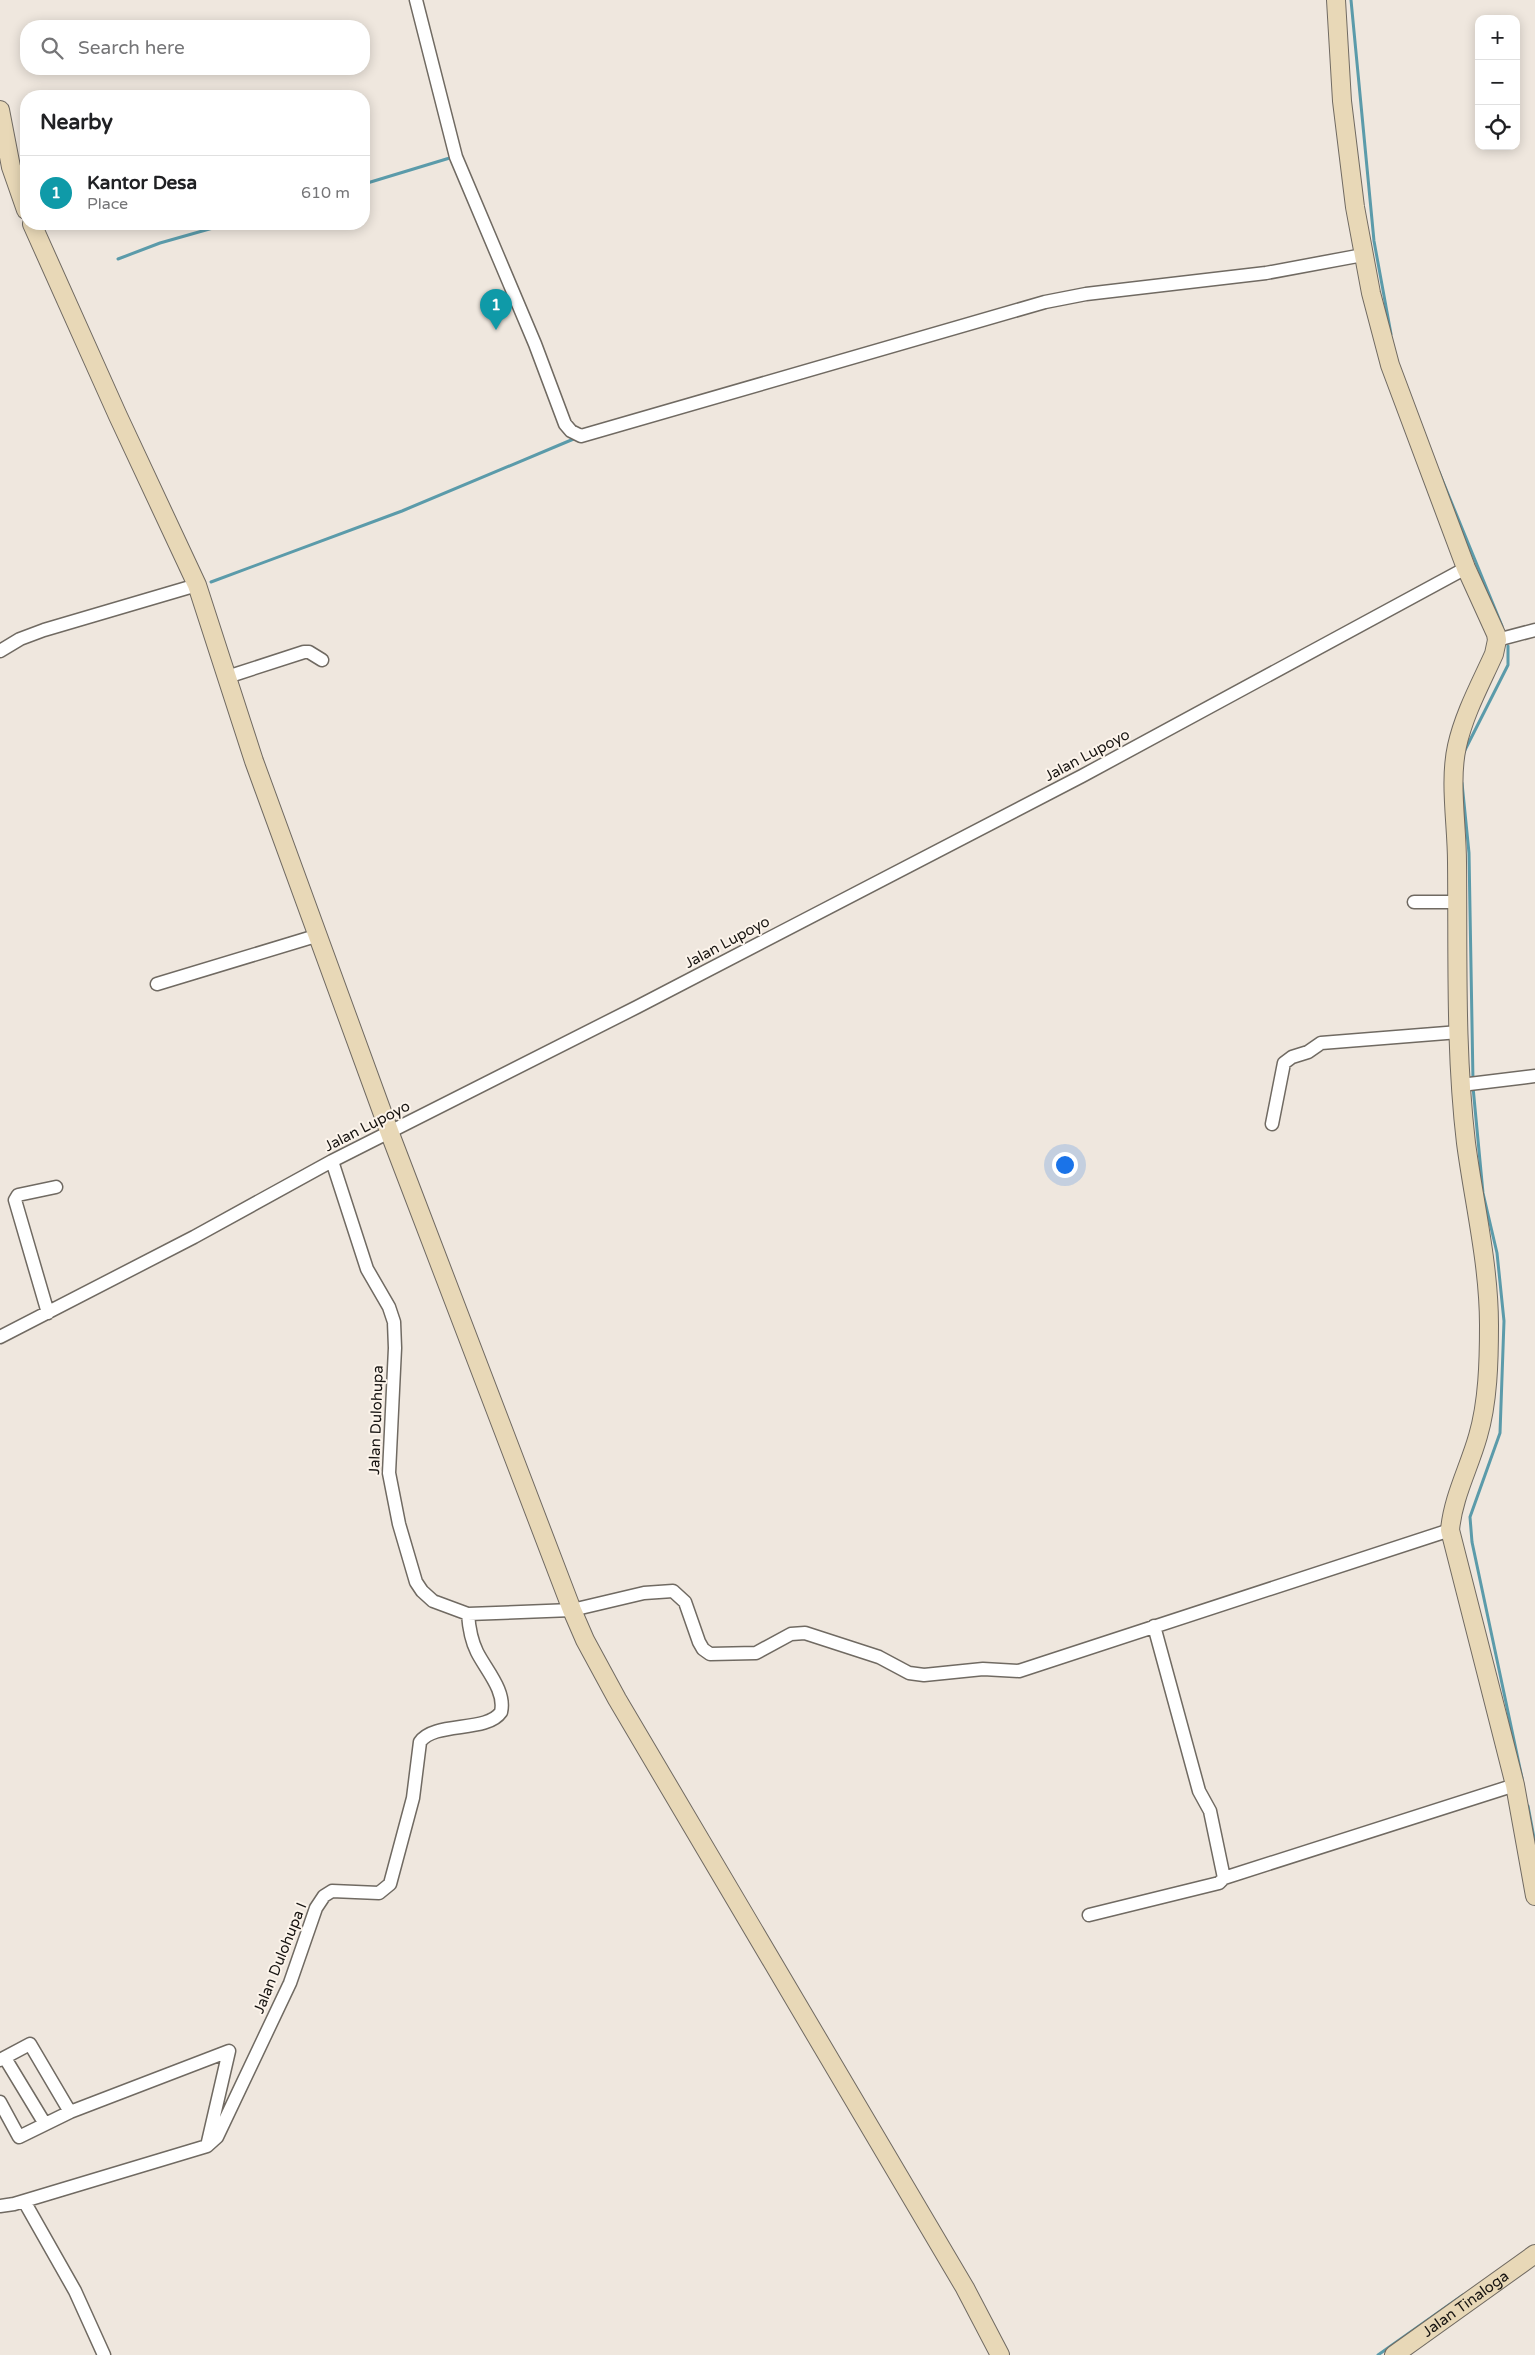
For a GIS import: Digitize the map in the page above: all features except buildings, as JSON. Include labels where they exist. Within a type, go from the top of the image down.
[{"type":"street","points":[[416,0],[456,157],[535,344],[565,424],[571,431],[581,436],[1044,302],[1086,294],[1266,273],[1363,255]]},
{"type":"street","points":[[1336,0],[1342,101],[1363,255],[1371,293],[1390,365],[1469,576],[1498,640],[1464,725],[1455,760],[1451,902],[1456,960],[1453,1032],[1469,1084],[1474,1201],[1489,1294],[1489,1327],[1487,1374],[1478,1435],[1452,1513],[1450,1530],[1515,1785],[1535,1896]]},
{"type":"street","points":[[0,110],[11,167],[20,193]]},
{"type":"street","points":[[35,230],[118,416],[197,584],[254,760],[392,1138],[572,1610],[593,1657],[965,2288],[1000,2355]]},
{"type":"street","name":"Jalan Lupoyo","points":[[0,1337],[332,1161],[392,1138],[637,1007],[1469,576]]},
{"type":"street","points":[[0,651],[20,639],[44,630],[197,584]]},
{"type":"street","points":[[1498,640],[1535,630]]},
{"type":"street","points":[[227,677],[304,652],[309,652],[322,660]]},
{"type":"street","points":[[1414,902],[1451,902]]},
{"type":"street","points":[[157,984],[319,936]]},
{"type":"street","points":[[1272,1124],[1282,1068],[1287,1059],[1292,1056],[1308,1052],[1321,1043],[1453,1032]]},
{"type":"street","points":[[1469,1084],[1535,1076]]},
{"type":"street","name":"Jalan Dulohupa","points":[[332,1161],[367,1269],[389,1307],[394,1322],[395,1348],[389,1473],[394,1505],[408,1557],[416,1582],[428,1598],[468,1614],[572,1610],[644,1593],[672,1591],[685,1602],[699,1642],[703,1649],[710,1654],[756,1653],[791,1634],[805,1633],[879,1657],[909,1673],[924,1675],[962,1670],[1019,1671],[1154,1626]]},
{"type":"street","points":[[48,1312],[16,1200],[18,1195],[56,1187]]},
{"type":"street","points":[[1224,1878],[1210,1811],[1199,1791],[1154,1626],[1450,1530]]},
{"type":"street","name":"Jalan Dulohupa I","points":[[207,2146],[217,2137],[224,2124],[275,2016],[290,1983],[316,1908],[329,1892],[378,1893],[390,1884],[415,1788],[420,1742],[428,1735],[482,1722],[494,1718],[501,1712],[502,1703],[499,1693],[472,1641],[468,1614]]},
{"type":"street","points":[[1089,1915],[1219,1883],[1224,1878],[1515,1785]]},
{"type":"street","points":[[46,2124],[2,2059],[30,2044],[70,2112]]},
{"type":"street","points":[[0,2102],[19,2137],[70,2112],[229,2051],[207,2146],[24,2201],[0,2206]]},
{"type":"street","points":[[24,2201],[75,2292],[104,2355]]},
{"type":"street","name":"Jalan Tinaloga","points":[[1394,2355],[1535,2254]]},
{"type":"waterway","points":[[1351,0],[1374,241],[1391,334]]},
{"type":"waterway","points":[[370,182],[453,157]]},
{"type":"waterway","points":[[118,259],[160,243],[206,230]]},
{"type":"waterway","points":[[211,582],[402,511],[576,438]]},
{"type":"waterway","points":[[1439,472],[1502,626]]},
{"type":"waterway","points":[[1464,752],[1508,665],[1508,646]]},
{"type":"waterway","points":[[1462,783],[1469,853],[1473,1081]]},
{"type":"waterway","points":[[1473,1087],[1483,1193],[1497,1253],[1504,1321],[1500,1433],[1470,1517],[1472,1542],[1522,1778]]},
{"type":"waterway","points":[[1528,1806],[1535,1843]]},
{"type":"waterway","points":[[1378,2355],[1463,2295]]},
{"type":"place","name":"Kantor Desa","points":[[496,330]]}]
